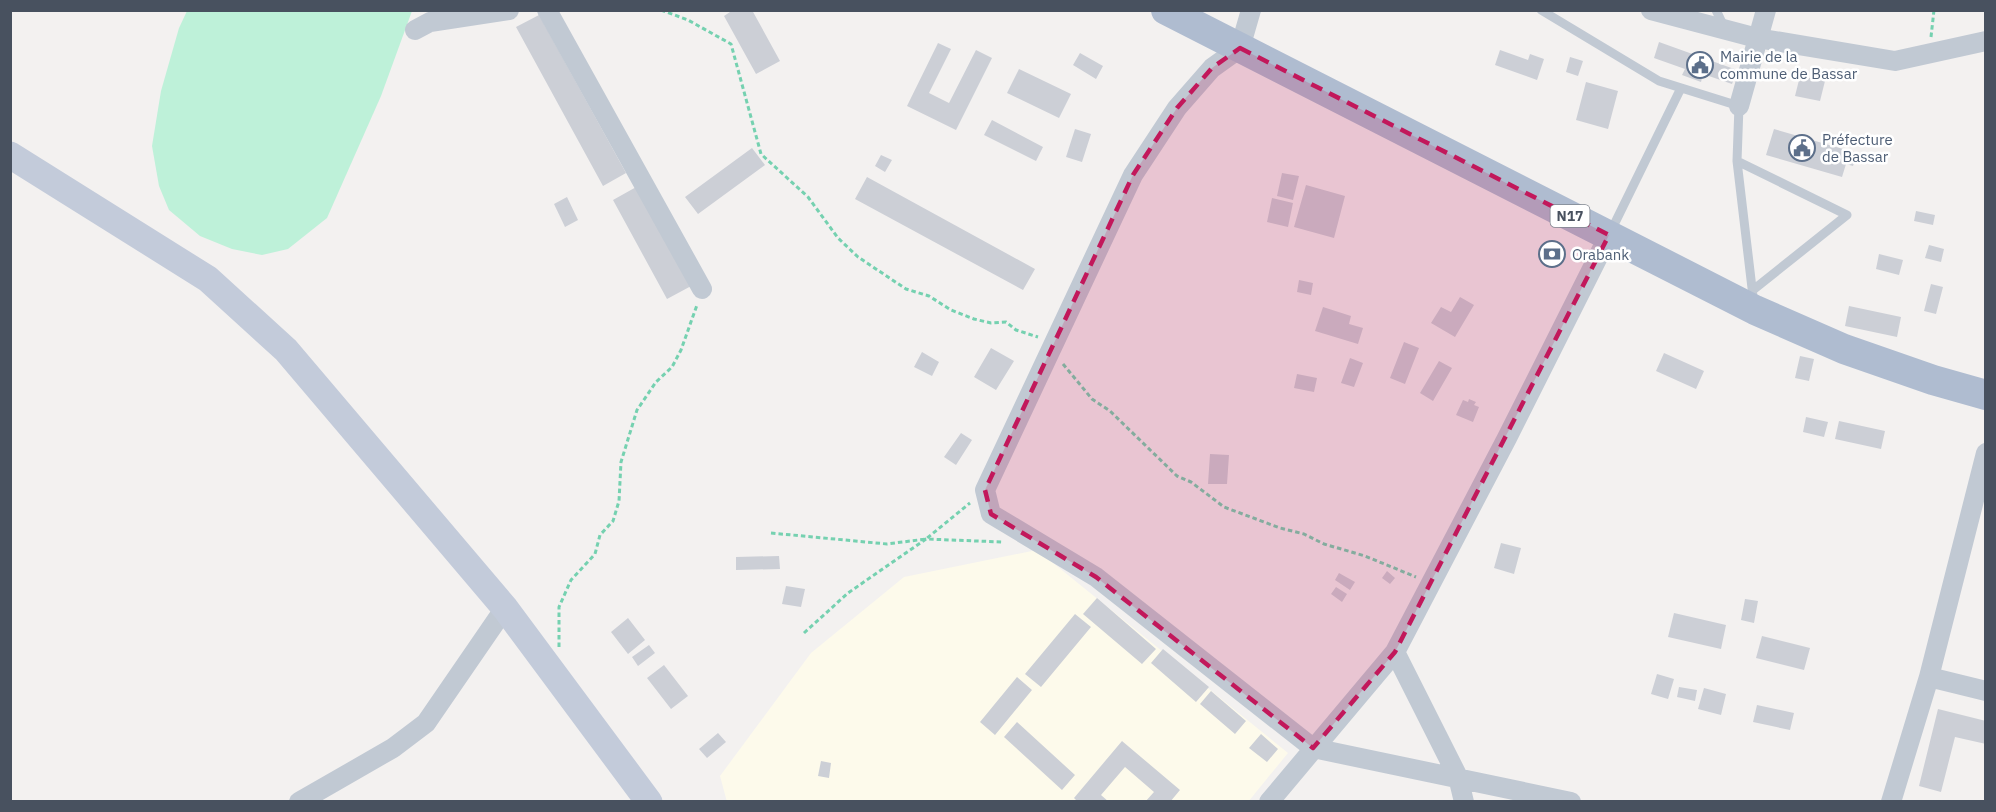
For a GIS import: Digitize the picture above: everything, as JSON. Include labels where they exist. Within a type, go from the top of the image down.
[{"type":"main road","name":"N17","points":[[1166,10],[1609,235],[1754,300],[1844,349],[1933,380],[1986,395]]},
{"type":"street","points":[[415,30],[430,22],[509,10]]},
{"type":"street","points":[[547,10],[702,289]]},
{"type":"street","points":[[1251,10],[1240,48],[1212,68],[1177,108],[1133,175],[985,490],[991,514],[1096,577],[1313,748],[1572,801]]},
{"type":"street","points":[[1651,10],[1757,38],[1895,61],[1986,41]]},
{"type":"street","points":[[1739,106],[1766,10]]},
{"type":"street","points":[[10,155],[208,279],[286,350],[505,609],[649,801]]},
{"type":"street","points":[[1269,801],[1395,652],[1609,235]]},
{"type":"street","points":[[1891,801],[1929,677],[1986,453]]},
{"type":"street","points":[[299,801],[393,748],[426,723],[505,609]]},
{"type":"street","points":[[1395,652],[1458,777],[1464,801]]},
{"type":"street","points":[[1929,677],[1986,691]]},
{"type":"lane","points":[[1542,10],[1659,81],[1739,106],[1737,161],[1754,300]]},
{"type":"lane","points":[[1716,10],[1725,30]]},
{"type":"lane","points":[[1609,235],[1681,88]]},
{"type":"lane","points":[[1737,161],[1847,215],[1754,300]]},
{"type":"path","points":[[661,10],[688,20],[731,44],[761,154],[808,197],[838,238],[858,257],[906,289],[929,296],[951,310],[991,323],[1006,322],[1016,330],[1038,337],[1051,349],[1092,399],[1110,411],[1177,476],[1191,482],[1224,507],[1304,534],[1324,544],[1365,556],[1431,584]]},
{"type":"path","points":[[1930,53],[1934,10]]},
{"type":"path","points":[[560,682],[559,608],[571,580],[595,554],[600,535],[613,521],[619,501],[621,462],[637,410],[656,382],[672,367],[681,350],[702,289]]},
{"type":"path","points":[[804,633],[848,593],[926,539],[985,490]]},
{"type":"path","points":[[771,533],[888,544],[926,539],[1006,542]]},
{"type":"highlighted area","points":[[1240,48],[1609,235],[1395,652],[1313,748],[1096,577],[991,514],[985,490],[1133,175],[1177,108],[1212,68]]},
{"type":"shaded area","points":[[1037,550],[1288,753],[1248,802],[727,802],[720,776],[811,653],[904,577]]},
{"type":"green space","points":[[187,11],[412,11],[381,96],[327,218],[288,249],[262,255],[232,249],[200,236],[169,210],[159,186],[152,146],[161,91],[179,28]]},
{"type":"building","points":[[733,10],[752,10],[780,61],[756,74],[724,16]]},
{"type":"building","points":[[539,15],[626,173],[603,186],[516,27]]},
{"type":"building","points":[[1659,42],[1737,70],[1732,84],[1703,74],[1701,82],[1682,75],[1685,69],[1654,58]]},
{"type":"building","points":[[938,43],[951,49],[929,93],[949,103],[976,50],[992,58],[956,130],[907,106]]},
{"type":"building","points":[[1500,50],[1528,60],[1530,54],[1544,59],[1537,80],[1495,65]]},
{"type":"building","points":[[1080,53],[1103,66],[1096,79],[1073,65]]},
{"type":"building","points":[[1570,57],[1583,61],[1578,76],[1566,72]]},
{"type":"building","points":[[1019,69],[1071,94],[1059,118],[1007,93]]},
{"type":"building","points":[[1800,76],[1825,81],[1820,101],[1795,96]]},
{"type":"building","points":[[1586,82],[1618,91],[1608,129],[1576,120]]},
{"type":"building","points":[[992,120],[1043,147],[1036,161],[984,135]]},
{"type":"building","points":[[1075,129],[1091,134],[1082,162],[1066,157]]},
{"type":"building","points":[[1774,129],[1857,153],[1853,166],[1846,164],[1842,177],[1766,155]]},
{"type":"building","points":[[752,148],[765,165],[698,214],[685,197]]},
{"type":"building","points":[[881,155],[892,160],[885,172],[875,166]]},
{"type":"building","points":[[1282,173],[1299,176],[1293,200],[1277,196]]},
{"type":"building","points":[[867,177],[1035,269],[1023,290],[855,199]]},
{"type":"building","points":[[1306,185],[1345,196],[1334,238],[1294,227]]},
{"type":"building","points":[[638,186],[693,285],[667,299],[613,200]]},
{"type":"building","points":[[567,197],[578,220],[565,227],[554,204]]},
{"type":"building","points":[[1272,198],[1293,203],[1288,227],[1267,222]]},
{"type":"building","points":[[1916,211],[1935,215],[1933,225],[1914,221]]},
{"type":"building","points":[[1929,245],[1944,249],[1941,262],[1925,258]]},
{"type":"building","points":[[1879,254],[1903,260],[1899,275],[1876,269]]},
{"type":"building","points":[[1299,280],[1313,283],[1311,295],[1297,292]]},
{"type":"building","points":[[1931,284],[1943,287],[1936,314],[1924,311]]},
{"type":"building","points":[[1460,297],[1474,305],[1455,337],[1431,323],[1441,307],[1451,312]]},
{"type":"building","points":[[1849,306],[1901,317],[1897,337],[1845,326]]},
{"type":"building","points":[[1323,307],[1351,316],[1349,324],[1363,328],[1358,344],[1315,331]]},
{"type":"building","points":[[1404,342],[1419,348],[1405,384],[1390,378]]},
{"type":"building","points":[[991,348],[1014,361],[996,390],[974,377]]},
{"type":"building","points":[[922,352],[939,362],[932,376],[914,367]]},
{"type":"building","points":[[1664,353],[1704,371],[1696,389],[1656,371]]},
{"type":"building","points":[[1800,356],[1814,359],[1809,381],[1795,378]]},
{"type":"building","points":[[1350,358],[1363,363],[1354,387],[1341,383]]},
{"type":"building","points":[[1439,361],[1452,368],[1433,401],[1420,393]]},
{"type":"building","points":[[1297,374],[1317,378],[1314,392],[1294,388]]},
{"type":"building","points":[[1469,399],[1476,402],[1474,405],[1479,407],[1473,422],[1456,415],[1463,400],[1468,402]]},
{"type":"building","points":[[1806,417],[1828,422],[1824,437],[1803,432]]},
{"type":"building","points":[[1839,421],[1885,431],[1881,449],[1835,439]]},
{"type":"building","points":[[961,433],[972,440],[956,465],[944,457]]},
{"type":"building","points":[[1210,454],[1229,455],[1227,484],[1208,484]]},
{"type":"building","points":[[1501,543],[1521,548],[1514,574],[1494,568]]},
{"type":"building","points":[[779,556],[780,569],[736,570],[736,557]]},
{"type":"building","points":[[1387,571],[1395,578],[1390,584],[1382,578]]},
{"type":"building","points":[[1339,573],[1355,582],[1350,590],[1335,580]]},
{"type":"building","points":[[786,586],[805,589],[801,607],[782,604]]},
{"type":"building","points":[[1336,587],[1347,594],[1342,602],[1331,594]]},
{"type":"building","points":[[1097,598],[1156,649],[1142,664],[1083,614]]},
{"type":"building","points":[[1745,599],[1758,601],[1754,623],[1741,620]]},
{"type":"building","points":[[1674,613],[1726,625],[1721,649],[1668,637]]},
{"type":"building","points":[[1075,614],[1091,627],[1041,687],[1025,674]]},
{"type":"building","points":[[628,618],[645,640],[628,654],[611,632]]},
{"type":"building","points":[[1762,636],[1810,648],[1804,670],[1756,658]]},
{"type":"building","points":[[649,645],[655,653],[638,666],[632,657]]},
{"type":"building","points":[[1163,649],[1209,687],[1196,702],[1151,663]]},
{"type":"building","points":[[664,665],[688,696],[671,709],[647,678]]},
{"type":"building","points":[[1657,674],[1674,679],[1668,699],[1651,694]]},
{"type":"building","points":[[1017,677],[1032,690],[995,735],[980,722]]},
{"type":"building","points":[[1679,687],[1697,690],[1695,701],[1677,697]]},
{"type":"building","points":[[1704,688],[1726,694],[1721,715],[1698,709]]},
{"type":"building","points":[[1211,691],[1246,721],[1235,734],[1200,704]]},
{"type":"building","points":[[1757,705],[1794,713],[1790,730],[1753,722]]},
{"type":"building","points":[[1938,709],[1986,721],[1986,744],[1955,737],[1941,792],[1919,786]]},
{"type":"building","points":[[1017,722],[1075,775],[1062,790],[1004,737]]},
{"type":"building","points":[[718,733],[726,742],[707,758],[699,749]]},
{"type":"building","points":[[1261,734],[1278,749],[1267,762],[1249,748]]},
{"type":"building","points":[[1122,741],[1180,790],[1170,802],[1145,802],[1154,792],[1125,767],[1101,795],[1109,802],[1078,802],[1074,798]]},
{"type":"building","points":[[821,761],[831,763],[829,778],[818,776]]},
{"type":"place","name":"Mairie de la commune de Bassar","points":[[1700,65]]},
{"type":"place","name":"Préfecture de Bassar","points":[[1802,148]]},
{"type":"place","name":"Orabank","points":[[1552,254]]}]
